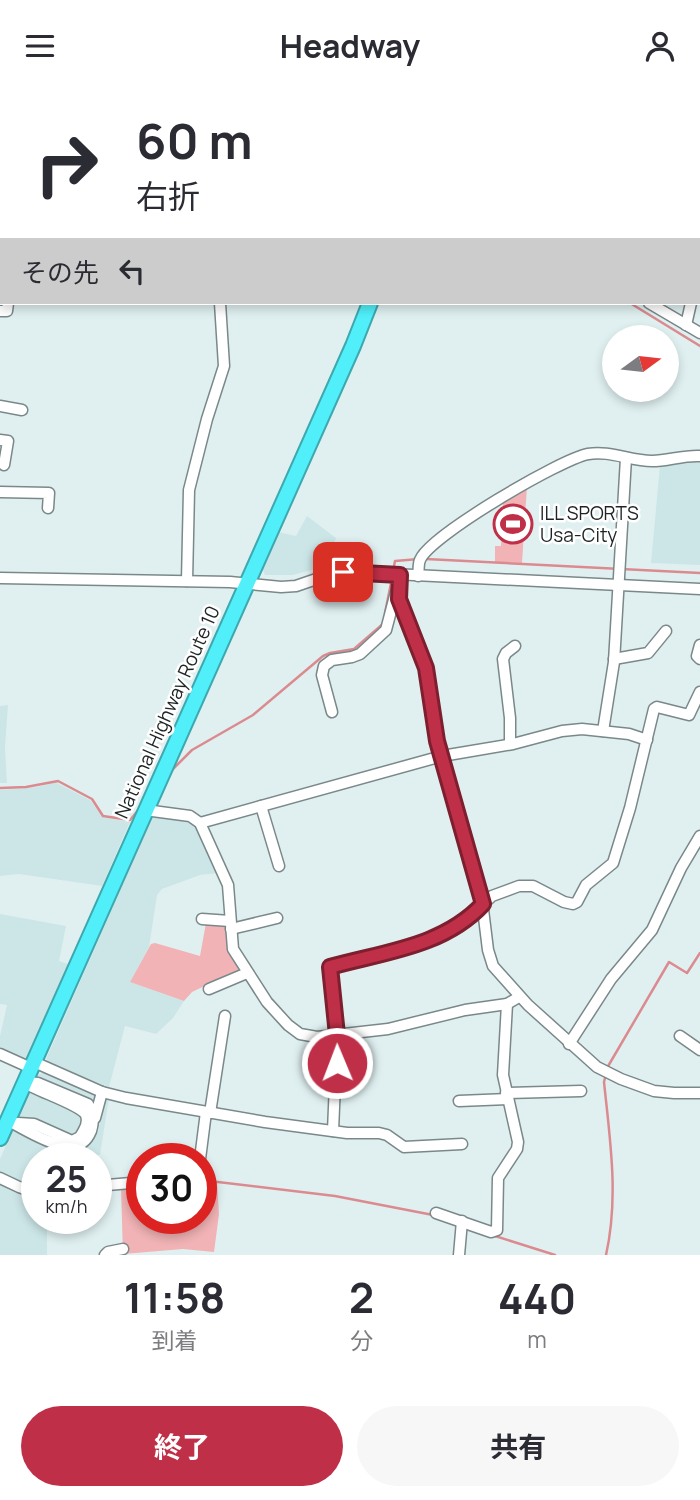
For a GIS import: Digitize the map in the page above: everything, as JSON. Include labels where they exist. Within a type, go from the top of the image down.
[{"type":"highway","name":"National Highway Route 10","points":[[0,1138],[10,1122],[32,1065],[369,305]]},
{"type":"street","points":[[187,581],[189,490],[225,357],[220,305]]},
{"type":"street","points":[[652,305],[700,334]]},
{"type":"street","points":[[686,325],[691,305]]},
{"type":"street","points":[[0,406],[22,409]]},
{"type":"street","points":[[0,440],[8,441],[4,465]]},
{"type":"street","points":[[418,576],[420,559],[436,542],[537,476],[576,457],[600,453],[655,461],[680,456],[700,456]]},
{"type":"street","points":[[603,731],[614,659],[626,458]]},
{"type":"street","points":[[0,492],[49,493],[48,508]]},
{"type":"street","points":[[0,578],[187,581],[281,587],[296,586],[334,573],[700,589]]},
{"type":"street","points":[[400,575],[399,599],[426,668],[433,721],[483,904],[491,960],[519,996],[597,1067],[633,1084],[665,1092],[700,1093]]},
{"type":"street","points":[[332,712],[322,675],[324,666],[332,660],[357,656],[386,630],[399,590]]},
{"type":"street","points":[[614,659],[648,653],[666,631]]},
{"type":"street","points":[[700,645],[697,656],[700,659]]},
{"type":"street","points":[[510,744],[510,718],[503,659],[515,646]]},
{"type":"street","points":[[333,1131],[337,1035],[330,967],[404,948],[444,934],[497,894],[528,885],[564,902],[575,903],[586,885],[613,863],[656,707],[689,715],[700,692]]},
{"type":"street","points":[[200,823],[442,756],[568,730],[629,734],[647,740]]},
{"type":"street","points":[[261,806],[279,866]]},
{"type":"street","points":[[146,809],[190,816],[200,823],[228,885],[233,949],[267,1002],[296,1032],[311,1037],[397,1027],[459,1011],[507,1004],[519,996]]},
{"type":"street","points":[[569,1044],[611,979],[652,930],[681,868],[700,836]]},
{"type":"street","points":[[202,919],[230,925],[277,918]]},
{"type":"street","points":[[209,989],[247,972]]},
{"type":"street","points":[[436,1213],[491,1232],[497,1230],[498,1178],[517,1146],[502,1065],[507,1004]]},
{"type":"street","points":[[203,1143],[225,1016]]},
{"type":"street","points":[[680,1036],[700,1050]]},
{"type":"street","points":[[0,1054],[102,1092],[208,1113],[333,1131],[384,1134],[404,1147],[462,1144]]},
{"type":"street","points":[[10,1122],[34,1124],[72,1140],[80,1137],[86,1124],[86,1117],[79,1108],[25,1082]]},
{"type":"street","points":[[25,1082],[38,1083],[84,1101],[91,1108],[93,1123]]},
{"type":"street","points":[[459,1101],[581,1091]]},
{"type":"street","points":[[10,1122],[71,1148],[86,1140],[102,1092]]},
{"type":"street","points":[[0,1178],[21,1188]]},
{"type":"street","points":[[459,1255],[462,1221]]},
{"type":"street","points":[[105,1255],[123,1249]]},
{"type":"shaded area","points":[[682,461],[700,463],[700,565],[651,563],[660,465]]},
{"type":"shaded area","name":"ILL SPORTS Usa-City","points":[[527,486],[522,563],[495,562],[495,546],[501,546],[503,502]]},
{"type":"shaded area","points":[[307,516],[336,538],[325,566],[293,575],[265,575],[262,568],[278,532],[296,536]]},
{"type":"shaded area","points":[[8,705],[5,748],[7,783],[0,783],[0,706]]},
{"type":"shaded area","points":[[55,782],[90,800],[103,817],[130,822],[102,886],[19,874],[0,876],[0,790],[37,787]]},
{"type":"shaded area","points":[[166,815],[194,822],[219,873],[200,875],[162,889],[157,895],[149,947],[130,982],[184,1001],[173,1018],[156,1034],[125,1026],[109,1087],[47,1063],[47,1057],[152,818]]},
{"type":"shaded area","points":[[0,914],[66,926],[59,961],[68,964],[26,1060],[0,1049],[7,1005],[0,1004]]},
{"type":"shaded area","points":[[206,923],[226,925],[240,969],[192,992],[184,1001],[130,982],[151,944],[200,956]]},
{"type":"shaded area","points":[[45,1072],[109,1098],[102,1143],[21,1143],[21,1183],[0,1174],[0,1159],[37,1075]]},
{"type":"shaded area","points":[[217,1183],[219,1214],[217,1229]]},
{"type":"shaded area","points":[[0,1185],[21,1193],[21,1234],[47,1234],[47,1255],[0,1255]]},
{"type":"shaded area","points":[[121,1189],[126,1189],[126,1234],[216,1234],[214,1252],[183,1249],[123,1254]]},
{"type":"waterway","points":[[633,305],[700,346]]},
{"type":"waterway","points":[[394,566],[395,561],[419,559]]},
{"type":"waterway","points":[[426,559],[700,573]]},
{"type":"waterway","points":[[385,613],[391,583]]},
{"type":"waterway","points":[[169,773],[192,750],[253,715],[323,656],[354,649],[384,623]]},
{"type":"waterway","points":[[0,788],[26,787],[58,781],[92,799],[103,816],[130,820],[140,808]]},
{"type":"waterway","points":[[607,1068],[669,962],[687,973],[700,953]]},
{"type":"waterway","points":[[606,1074],[604,1082],[613,1190],[606,1255]]},
{"type":"waterway","points":[[217,1182],[335,1196],[433,1215]]},
{"type":"waterway","points":[[0,1183],[21,1193]]},
{"type":"waterway","points":[[492,1235],[555,1255]]},
{"type":"place","name":"ILL SPORTS Usa-City","points":[[513,524]]},
{"type":"route","points":[[337,1063],[330,967],[404,948],[444,934],[458,926],[483,904],[437,741],[426,668],[399,599],[400,575],[343,572]]}]
